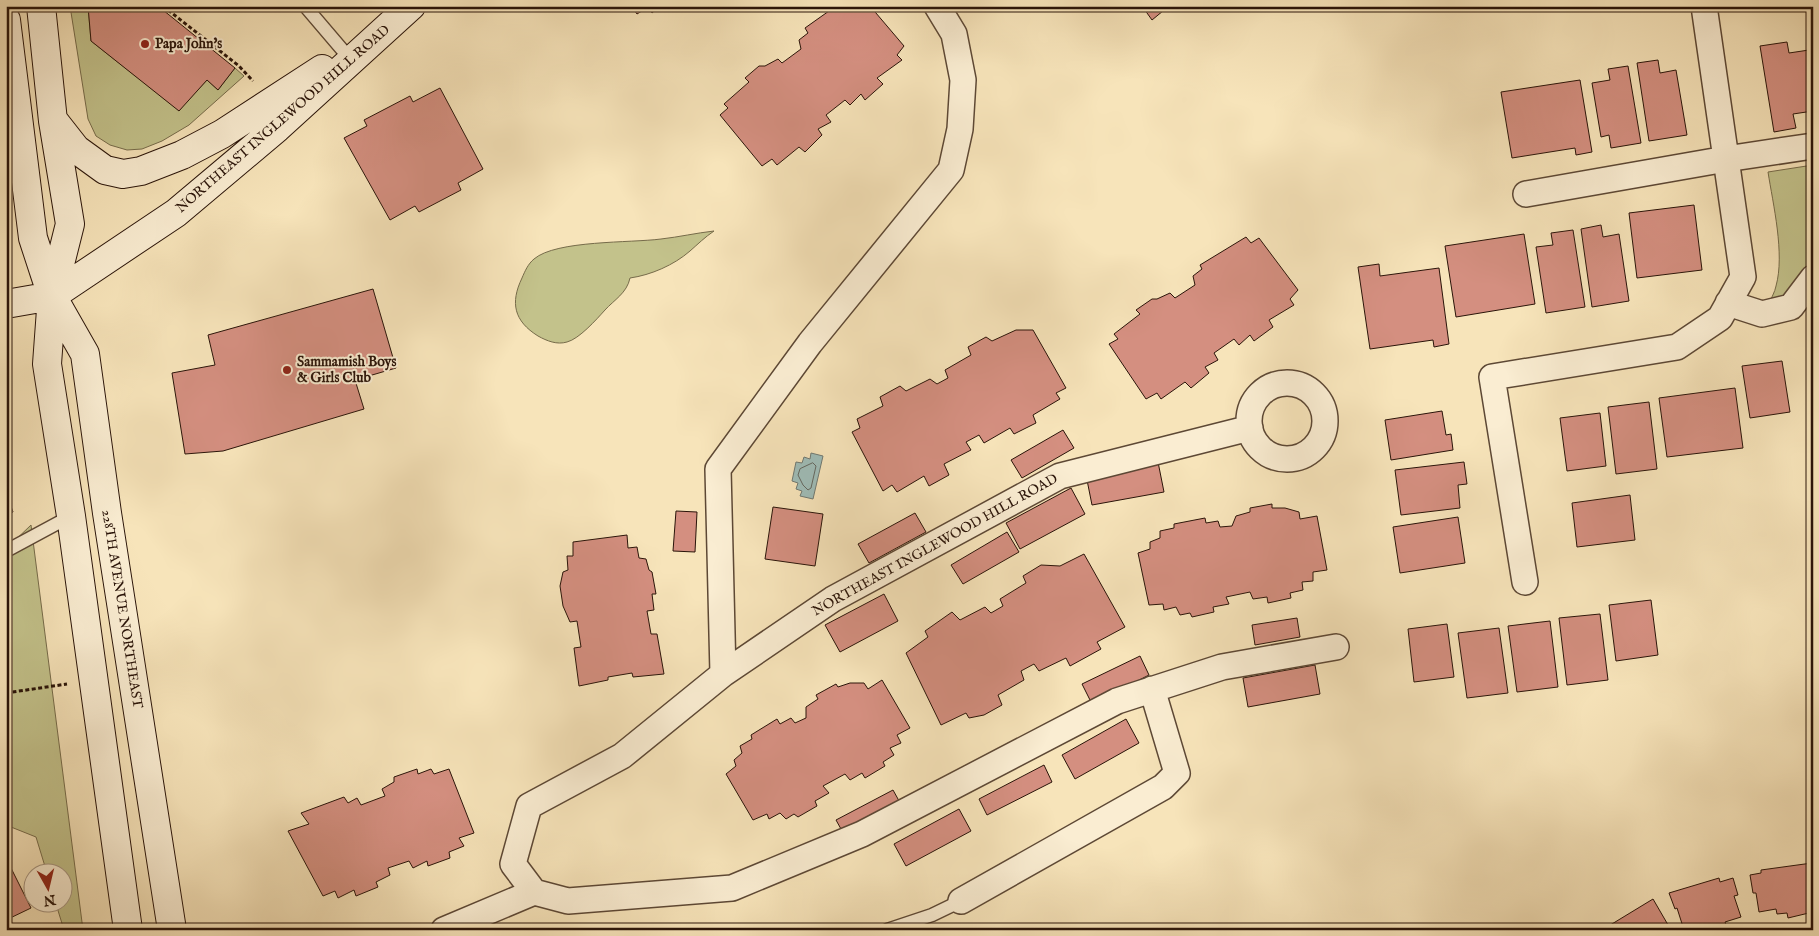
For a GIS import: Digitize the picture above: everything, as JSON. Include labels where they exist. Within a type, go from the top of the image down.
[{"type":"main road","name":"228TH AVENUE NORTHEAST","points":[[41,6],[53,121],[70,224],[52,296],[48,364],[71,516],[128,930]]},
{"type":"main road","name":"NORTHEAST INGLEWOOD HILL ROAD","points":[[52,296],[176,213],[277,128],[349,57],[412,6]]},
{"type":"main road","name":"228TH AVENUE NORTHEAST","points":[[6,20],[33,238],[52,296],[85,354],[106,513],[172,930]]},
{"type":"main road","points":[[53,121],[76,150],[105,170],[124,174],[141,171],[182,155],[222,134],[349,57]]},
{"type":"main road","points":[[6,304],[52,296]]},
{"type":"street","points":[[723,674],[718,469],[810,343],[952,170],[960,129],[964,80],[954,34],[937,6]]},
{"type":"street","points":[[1525,582],[1492,377],[1677,347],[1720,318],[1743,276],[1704,6]]},
{"type":"street","points":[[1526,194],[1726,159],[1813,146]]},
{"type":"street","points":[[1728,303],[1762,314],[1790,307],[1813,278]]},
{"type":"street","name":"NORTHEAST INGLEWOOD HILL ROAD","points":[[534,892],[513,864],[529,806],[622,756],[723,674],[833,599],[1060,476],[1250,428]]},
{"type":"street","points":[[444,930],[534,892],[568,901],[732,888],[862,834],[1117,702],[1222,667],[1336,647]]},
{"type":"street","points":[[961,901],[1163,787],[1177,773],[1152,690]]},
{"type":"lane","points":[[305,6],[349,57]]},
{"type":"lane","points":[[6,551],[71,516]]},
{"type":"lane","points":[[888,930],[932,915],[961,901]]},
{"type":"path","points":[[163,6],[239,66],[253,81]]},
{"type":"path","points":[[6,693],[67,684]]},
{"type":"shaded area","points":[[70,6],[88,6],[91,41],[179,110],[207,80],[218,90],[235,68],[244,76],[189,125],[162,141],[142,149],[127,150],[110,145],[96,136],[88,119]]},
{"type":"shaded area","points":[[1813,165],[1813,263],[1784,297],[1769,304],[1778,273],[1779,244],[1768,172]]},
{"type":"shaded area","points":[[714,231],[670,265],[630,278],[620,296],[587,329],[572,340],[560,343],[538,336],[524,324],[516,311],[515,303],[518,287],[526,270],[534,259],[545,253],[576,245],[661,239]]},
{"type":"shaded area","points":[[31,525],[83,930],[64,930],[59,914],[72,914],[72,864],[44,864],[36,837],[6,825],[6,549]]},
{"type":"water","points":[[811,453],[823,456],[813,499],[800,496],[802,491],[796,489],[798,483],[792,481],[796,462],[802,463],[804,457],[810,459]]},
{"type":"building","points":[[88,6],[158,6],[235,68],[218,90],[207,80],[179,111],[91,41]]},
{"type":"building","points":[[631,6],[660,6],[652,13],[648,7],[637,14]]},
{"type":"building","points":[[836,6],[870,6],[904,46],[897,55],[902,60],[877,78],[883,84],[865,100],[861,94],[850,105],[845,100],[826,115],[831,122],[818,129],[822,135],[805,152],[799,147],[777,165],[772,159],[762,166],[720,115],[728,108],[724,104],[749,82],[745,78],[759,66],[765,66],[778,59],[782,63],[801,49],[799,40],[808,33],[805,28]]},
{"type":"building","points":[[1142,6],[1169,6],[1152,20]]},
{"type":"building","points":[[1787,42],[1789,53],[1809,50],[1813,73],[1813,111],[1793,114],[1796,128],[1774,132],[1760,46]]},
{"type":"building","points":[[1658,60],[1660,73],[1676,70],[1687,135],[1649,141],[1637,63]]},
{"type":"building","points":[[1628,66],[1641,143],[1611,148],[1609,135],[1601,137],[1592,83],[1610,80],[1608,69]]},
{"type":"building","points":[[1580,80],[1592,152],[1576,155],[1575,148],[1512,158],[1501,92]]},
{"type":"building","points":[[440,88],[483,169],[458,183],[461,190],[419,212],[415,206],[390,220],[344,138],[367,126],[364,120],[410,96],[413,102]]},
{"type":"building","points":[[1694,205],[1702,270],[1637,278],[1629,213]]},
{"type":"building","points":[[1601,225],[1603,237],[1619,234],[1629,301],[1592,307],[1581,229]]},
{"type":"building","points":[[1573,230],[1585,307],[1546,313],[1536,247],[1553,245],[1551,233]]},
{"type":"building","points":[[1524,234],[1535,304],[1456,317],[1445,246]]},
{"type":"building","points":[[1246,237],[1251,243],[1259,238],[1298,290],[1290,299],[1294,305],[1269,320],[1273,327],[1254,341],[1250,335],[1239,345],[1234,339],[1214,353],[1218,360],[1205,367],[1209,373],[1191,388],[1185,382],[1161,399],[1157,393],[1146,399],[1109,344],[1118,339],[1114,334],[1140,314],[1136,310],[1152,299],[1157,299],[1170,293],[1175,298],[1195,285],[1193,276],[1202,269],[1200,265]]},
{"type":"building","points":[[1379,264],[1380,276],[1439,268],[1449,344],[1434,347],[1433,340],[1370,349],[1358,267]]},
{"type":"building","name":"Sammamish Boys & Girls Club","points":[[373,289],[396,368],[355,380],[364,409],[223,451],[185,454],[172,373],[215,365],[208,335]]},
{"type":"building","points":[[1016,330],[1033,330],[1066,388],[1056,393],[1060,399],[1033,415],[1036,423],[1014,434],[1010,428],[984,443],[979,435],[966,442],[971,450],[944,464],[949,475],[929,486],[924,476],[897,492],[892,485],[883,491],[852,432],[860,428],[857,419],[883,406],[880,397],[900,386],[906,391],[930,379],[937,384],[948,378],[945,370],[971,355],[968,347],[986,337],[992,341]]},
{"type":"building","points":[[1782,361],[1790,412],[1750,418],[1742,366]]},
{"type":"building","points":[[1735,388],[1743,448],[1667,457],[1659,398]]},
{"type":"building","points":[[1649,402],[1657,469],[1616,474],[1608,407]]},
{"type":"building","points":[[1442,411],[1446,435],[1451,434],[1453,450],[1391,460],[1385,420]]},
{"type":"building","points":[[1600,413],[1606,466],[1567,471],[1560,418]]},
{"type":"building","points":[[1063,430],[1074,448],[1022,478],[1011,460]]},
{"type":"building","points":[[1158,462],[1164,492],[1092,505],[1086,475]]},
{"type":"building","points":[[1464,462],[1467,484],[1458,485],[1460,508],[1401,515],[1395,470]]},
{"type":"building","points":[[1071,488],[1085,514],[1020,549],[1006,523]]},
{"type":"building","points":[[6,492],[13,512],[6,516]]},
{"type":"building","points":[[1630,495],[1635,540],[1577,547],[1572,503]]},
{"type":"building","points":[[1272,504],[1272,508],[1285,508],[1299,512],[1300,519],[1317,516],[1327,570],[1313,572],[1313,581],[1302,582],[1303,590],[1290,593],[1291,598],[1268,603],[1267,597],[1253,599],[1250,592],[1226,597],[1229,604],[1213,607],[1214,612],[1192,617],[1190,613],[1180,615],[1176,607],[1164,610],[1163,604],[1149,605],[1138,553],[1150,549],[1150,542],[1160,538],[1160,531],[1174,528],[1174,524],[1205,518],[1206,523],[1218,521],[1220,527],[1232,526],[1236,516],[1250,512],[1250,508]]},
{"type":"building","points":[[773,507],[823,514],[815,566],[765,559]]},
{"type":"building","points":[[676,511],[697,512],[695,552],[673,551]]},
{"type":"building","points":[[915,513],[926,532],[869,563],[858,544]]},
{"type":"building","points":[[1458,517],[1465,563],[1400,573],[1393,527]]},
{"type":"building","points":[[1007,532],[1019,552],[963,584],[951,565]]},
{"type":"building","points":[[627,535],[628,548],[637,547],[639,558],[646,559],[649,570],[652,572],[656,594],[652,594],[654,610],[647,611],[651,634],[657,634],[664,674],[633,677],[632,673],[608,677],[608,680],[579,686],[574,648],[581,647],[577,621],[570,622],[563,606],[560,586],[563,572],[568,570],[567,556],[573,556],[573,542]]},
{"type":"building","points":[[1084,554],[1125,627],[1097,642],[1101,649],[1070,666],[1066,658],[1039,671],[1034,664],[1021,671],[1024,680],[998,695],[1002,705],[984,715],[969,718],[966,713],[941,725],[906,653],[928,637],[925,631],[952,612],[960,620],[985,607],[991,613],[1003,606],[1000,599],[1026,583],[1023,576],[1041,565],[1060,566]]},
{"type":"building","points":[[884,594],[898,621],[840,652],[825,625]]},
{"type":"building","points":[[1651,600],[1658,655],[1616,661],[1609,605]]},
{"type":"building","points":[[1600,614],[1608,680],[1567,685],[1559,618]]},
{"type":"building","points":[[1297,618],[1300,637],[1255,645],[1252,625]]},
{"type":"building","points":[[1550,621],[1558,687],[1517,692],[1508,626]]},
{"type":"building","points":[[1447,624],[1454,677],[1414,682],[1408,629]]},
{"type":"building","points":[[1499,628],[1508,693],[1467,698],[1458,633]]},
{"type":"building","points":[[1140,656],[1149,675],[1092,704],[1082,684]]},
{"type":"building","points":[[1315,665],[1320,694],[1248,707],[1243,678]]},
{"type":"building","points":[[882,680],[910,728],[897,735],[901,743],[890,748],[894,755],[883,762],[885,766],[865,778],[862,773],[850,780],[845,774],[823,786],[829,793],[815,801],[817,806],[798,817],[794,814],[786,819],[780,813],[769,819],[767,814],[753,820],[726,774],[736,766],[734,760],[742,753],[740,746],[752,739],[751,735],[777,719],[780,724],[791,718],[795,723],[806,718],[806,707],[818,699],[816,695],[836,684],[838,687],[850,683],[864,683],[868,689]]},
{"type":"building","points":[[1126,719],[1139,743],[1075,779],[1062,755]]},
{"type":"building","points":[[1044,765],[1052,782],[987,815],[979,799]]},
{"type":"building","points":[[417,769],[418,774],[431,769],[434,774],[449,769],[474,833],[459,838],[464,846],[449,852],[450,858],[428,866],[427,861],[413,868],[409,861],[388,868],[390,875],[376,882],[378,887],[356,896],[354,890],[338,898],[335,891],[323,896],[288,831],[309,824],[301,813],[344,797],[348,803],[357,798],[361,805],[385,796],[382,789],[394,782],[394,777]]},
{"type":"building","points":[[893,790],[903,808],[846,838],[836,820]]},
{"type":"building","points":[[959,809],[971,831],[906,866],[894,844]]},
{"type":"building","points":[[8,862],[22,890],[22,912],[6,920],[6,863]]},
{"type":"building","points":[[1812,863],[1813,912],[1788,918],[1787,913],[1777,914],[1776,909],[1759,912],[1756,893],[1753,893],[1750,875],[1761,873],[1761,870]]},
{"type":"building","points":[[1719,878],[1720,882],[1733,878],[1738,895],[1734,896],[1741,917],[1725,922],[1727,927],[1718,930],[1684,930],[1677,908],[1675,909],[1669,893]]},
{"type":"building","points":[[1653,899],[1671,930],[1602,930]]},
{"type":"place","name":"Papa John's","points":[[145,44]]},
{"type":"place","name":"Sammamish Boys & Girls Club","points":[[287,370]]}]
